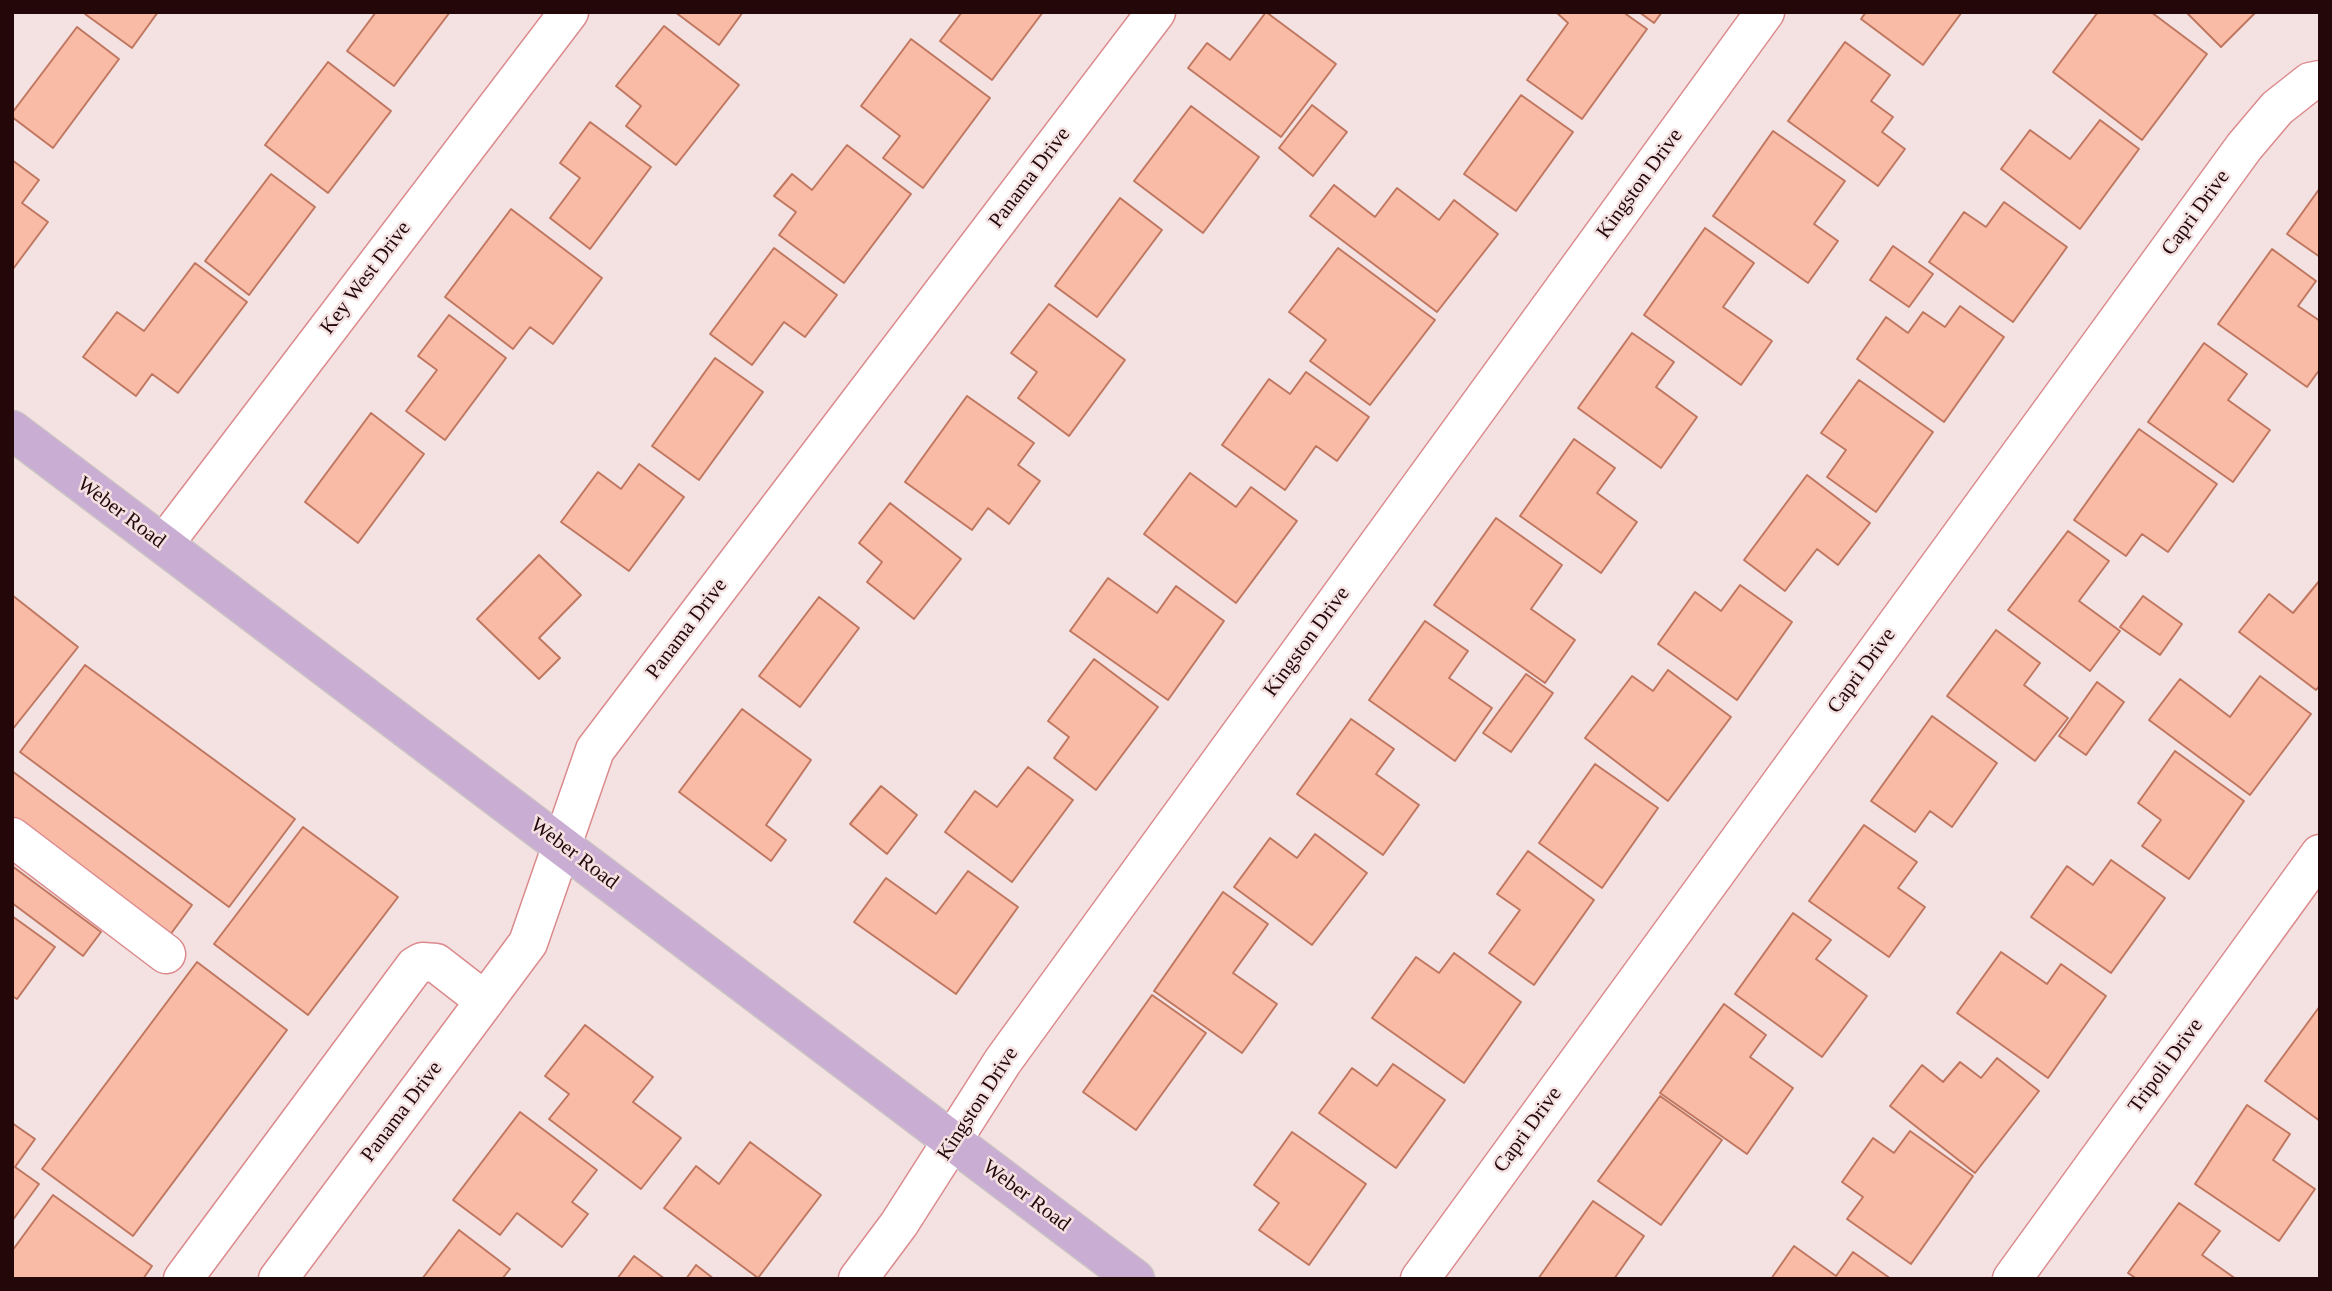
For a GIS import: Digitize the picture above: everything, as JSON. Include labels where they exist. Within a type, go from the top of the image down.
[{"type":"main road","name":"Weber Road","points":[[12,430],[1135,1279]]},
{"type":"street","name":"Key West Drive","points":[[164,544],[569,12]]},
{"type":"street","name":"Panama Drive","points":[[278,1279],[528,943],[595,750],[1156,12]]},
{"type":"street","name":"Kingston Drive","points":[[858,1279],[954,1142],[1003,1061],[1765,12]]},
{"type":"street","name":"Capri Drive","points":[[1420,1279],[2244,147],[2277,108],[2310,82],[2320,79]]},
{"type":"street","points":[[12,837],[166,954]]},
{"type":"street","name":"Tripoli Drive","points":[[2012,1279],[2320,854]]},
{"type":"street","points":[[183,1279],[415,966],[422,962],[436,963],[485,1001]]},
{"type":"building","points":[[158,12],[132,48],[85,14]]},
{"type":"building","points":[[376,12],[450,12],[394,86],[347,51]]},
{"type":"building","points":[[675,12],[743,12],[719,45]]},
{"type":"building","points":[[962,12],[1043,12],[992,80],[940,41]]},
{"type":"building","points":[[1266,12],[1336,64],[1281,137],[1188,68],[1207,43],[1230,60]]},
{"type":"building","points":[[1556,12],[1623,12],[1647,29],[1582,119],[1527,80],[1568,23]]},
{"type":"building","points":[[1639,12],[1662,12],[1654,23]]},
{"type":"building","points":[[1866,12],[1962,12],[1923,65],[1861,19]]},
{"type":"building","points":[[2098,12],[2151,12],[2207,54],[2142,140],[2053,72]]},
{"type":"building","points":[[2186,12],[2256,12],[2221,47]]},
{"type":"building","points":[[664,26],[739,85],[676,165],[626,126],[641,106],[616,86]]},
{"type":"building","points":[[77,27],[119,59],[53,148],[12,117],[12,113]]},
{"type":"building","points":[[911,39],[990,98],[923,188],[883,158],[900,136],[861,106]]},
{"type":"building","points":[[1845,42],[1890,75],[1871,101],[1893,117],[1882,132],[1905,149],[1878,186],[1788,121]]},
{"type":"building","points":[[328,62],[391,111],[328,193],[265,145]]},
{"type":"building","points":[[1521,95],[1573,132],[1516,211],[1464,174]]},
{"type":"building","points":[[1312,105],[1347,132],[1313,176],[1279,148]]},
{"type":"building","points":[[1191,106],[1259,157],[1203,233],[1134,181]]},
{"type":"building","points":[[2100,120],[2139,149],[2080,229],[2001,169],[2030,130],[2070,159]]},
{"type":"building","points":[[590,122],[651,167],[590,249],[550,218],[580,178],[560,163]]},
{"type":"building","points":[[1773,131],[1845,181],[1814,224],[1838,241],[1808,283],[1713,216]]},
{"type":"building","points":[[847,145],[911,194],[844,283],[779,235],[796,212],[774,196],[792,174],[812,190]]},
{"type":"building","points":[[12,160],[39,180],[22,203],[48,222],[13,269]]},
{"type":"building","points":[[271,174],[315,207],[249,295],[205,261]]},
{"type":"building","points":[[1334,185],[1375,217],[1397,188],[1439,220],[1454,200],[1498,234],[1437,312],[1310,216]]},
{"type":"building","points":[[2320,188],[2320,257],[2287,234]]},
{"type":"building","points":[[1120,198],[1162,230],[1097,317],[1055,286]]},
{"type":"building","points":[[2004,202],[2067,247],[2013,322],[1929,262],[1964,212],[1986,227]]},
{"type":"building","points":[[511,209],[602,278],[553,344],[530,327],[513,349],[445,297]]},
{"type":"building","points":[[1705,228],[1754,263],[1723,307],[1772,341],[1741,385],[1644,315]]},
{"type":"building","points":[[1893,246],[1933,274],[1909,307],[1870,280]]},
{"type":"building","points":[[774,248],[837,295],[805,337],[784,322],[752,365],[710,334]]},
{"type":"building","points":[[1338,248],[1435,320],[1370,405],[1310,361],[1326,340],[1289,312]]},
{"type":"building","points":[[2272,249],[2316,281],[2298,306],[2320,321],[2320,369],[2307,387],[2218,324]]},
{"type":"building","points":[[195,263],[247,302],[178,393],[152,374],[136,396],[83,357],[117,312],[144,331]]},
{"type":"building","points":[[1049,304],[1125,360],[1069,436],[1018,398],[1037,372],[1011,353]]},
{"type":"building","points":[[1960,306],[2004,337],[1944,422],[1857,359],[1886,317],[1908,333],[1923,312],[1945,327]]},
{"type":"building","points":[[449,315],[506,358],[445,440],[406,411],[437,370],[418,356]]},
{"type":"building","points":[[1632,333],[1674,362],[1656,387],[1697,417],[1661,468],[1578,408]]},
{"type":"building","points":[[2204,343],[2247,374],[2228,400],[2270,430],[2233,482],[2148,422]]},
{"type":"building","points":[[715,358],[763,392],[699,480],[652,446]]},
{"type":"building","points":[[1306,372],[1369,417],[1337,461],[1316,446],[1285,490],[1222,445],[1269,379],[1290,394]]},
{"type":"building","points":[[1859,380],[1933,432],[1876,512],[1827,477],[1846,450],[1821,433]]},
{"type":"building","points":[[967,396],[1034,443],[1018,465],[1040,481],[1009,524],[988,508],[972,530],[905,482]]},
{"type":"building","points":[[371,413],[424,454],[358,543],[305,502]]},
{"type":"building","points":[[2139,429],[2217,484],[2168,552],[2142,534],[2126,556],[2074,520]]},
{"type":"building","points":[[1574,439],[1615,468],[1597,493],[1637,522],[1601,573],[1520,516]]},
{"type":"building","points":[[639,464],[684,497],[629,571],[561,522],[598,472],[621,489]]},
{"type":"building","points":[[1190,473],[1236,507],[1251,487],[1297,521],[1236,603],[1144,534]]},
{"type":"building","points":[[1807,475],[1870,523],[1838,565],[1817,549],[1785,591],[1744,560]]},
{"type":"building","points":[[890,503],[961,559],[914,619],[867,582],[882,562],[859,543]]},
{"type":"building","points":[[1496,518],[1562,565],[1531,609],[1575,640],[1545,683],[1434,605]]},
{"type":"building","points":[[2068,531],[2109,561],[2079,601],[2120,631],[2090,671],[2008,610]]},
{"type":"building","points":[[539,555],[581,595],[539,638],[560,658],[539,679],[477,619]]},
{"type":"building","points":[[1108,578],[1157,613],[1176,586],[1224,621],[1168,700],[1070,631]]},
{"type":"building","points":[[2320,580],[2320,685],[2316,690],[2239,632],[2269,594],[2293,613]]},
{"type":"building","points":[[1740,585],[1792,622],[1737,700],[1658,644],[1695,592],[1721,611]]},
{"type":"building","points":[[12,595],[78,647],[12,730]]},
{"type":"building","points":[[2143,596],[2182,624],[2160,655],[2120,627]]},
{"type":"building","points":[[819,597],[859,628],[800,707],[759,676]]},
{"type":"building","points":[[1425,621],[1468,651],[1449,678],[1492,708],[1455,761],[1369,700]]},
{"type":"building","points":[[1996,630],[2040,663],[2024,685],[2068,718],[2035,761],[1947,696]]},
{"type":"building","points":[[1094,659],[1158,707],[1096,790],[1054,758],[1069,737],[1048,721]]},
{"type":"building","points":[[85,665],[295,819],[229,907],[20,752]]},
{"type":"building","points":[[1668,670],[1731,717],[1668,801],[1585,738],[1632,676],[1653,691]]},
{"type":"building","points":[[1526,674],[1553,693],[1511,752],[1483,733]]},
{"type":"building","points":[[2260,676],[2311,714],[2250,795],[2149,720],[2180,679],[2230,717]]},
{"type":"building","points":[[2097,682],[2124,702],[2086,755],[2059,736]]},
{"type":"building","points":[[742,709],[811,760],[766,825],[786,840],[771,861],[679,792]]},
{"type":"building","points":[[1932,716],[1997,763],[1952,827],[1930,811],[1915,832],[1871,801]]},
{"type":"building","points":[[1351,719],[1394,749],[1376,774],[1419,805],[1383,855],[1297,794]]},
{"type":"building","points":[[2175,751],[2244,801],[2189,879],[2142,846],[2161,820],[2138,803]]},
{"type":"building","points":[[1595,764],[1658,808],[1602,888],[1539,843]]},
{"type":"building","points":[[1028,767],[1073,800],[1012,882],[945,832],[975,791],[997,807]]},
{"type":"building","points":[[12,771],[192,905],[170,935],[12,817]]},
{"type":"building","points":[[881,786],[917,815],[887,854],[850,824]]},
{"type":"building","points":[[1864,825],[1917,862],[1898,888],[1925,907],[1889,957],[1809,901]]},
{"type":"building","points":[[303,827],[398,897],[308,1015],[214,944]]},
{"type":"building","points":[[1315,834],[1367,873],[1312,945],[1234,887],[1270,838],[1297,858]]},
{"type":"building","points":[[1528,851],[1594,900],[1534,985],[1489,953],[1520,910],[1497,894]]},
{"type":"building","points":[[2111,860],[2165,898],[2111,973],[2031,917],[2067,866],[2093,885]]},
{"type":"building","points":[[12,866],[101,932],[83,956],[12,903]]},
{"type":"building","points":[[968,871],[1018,907],[956,994],[854,922],[886,878],[936,914]]},
{"type":"building","points":[[1223,892],[1268,924],[1233,973],[1277,1004],[1242,1053],[1154,991]]},
{"type":"building","points":[[1793,913],[1831,940],[1816,959],[1867,996],[1822,1057],[1735,994]]},
{"type":"building","points":[[12,916],[55,947],[17,999],[12,996]]},
{"type":"building","points":[[2001,952],[2047,984],[2061,964],[2106,996],[2048,1078],[1957,1013]]},
{"type":"building","points":[[1454,953],[1521,1002],[1464,1083],[1372,1018],[1416,957],[1439,973]]},
{"type":"building","points":[[197,962],[287,1030],[133,1236],[42,1169]]},
{"type":"building","points":[[1152,995],[1206,1033],[1136,1130],[1083,1092]]},
{"type":"building","points":[[1724,1004],[1766,1035],[1750,1057],[1793,1088],[1747,1154],[1660,1093]]},
{"type":"building","points":[[2320,1006],[2320,1121],[2265,1081]]},
{"type":"building","points":[[585,1025],[653,1077],[633,1102],[681,1138],[641,1189],[549,1119],[569,1094],[545,1076]]},
{"type":"building","points":[[1997,1058],[2039,1091],[1975,1173],[1890,1106],[1922,1065],[1943,1082],[1960,1062],[1981,1078]]},
{"type":"building","points":[[1393,1064],[1445,1100],[1396,1168],[1319,1113],[1352,1068],[1377,1086]]},
{"type":"building","points":[[1660,1096],[1722,1140],[1661,1225],[1598,1181]]},
{"type":"building","points":[[2247,1105],[2290,1134],[2273,1160],[2315,1189],[2279,1241],[2195,1184]]},
{"type":"building","points":[[520,1112],[597,1170],[572,1202],[588,1214],[562,1247],[517,1213],[500,1235],[453,1200]]},
{"type":"building","points":[[12,1123],[35,1139],[15,1167],[39,1184],[12,1221]]},
{"type":"building","points":[[1910,1131],[1973,1176],[1911,1264],[1847,1219],[1863,1197],[1842,1182],[1873,1138],[1894,1153]]},
{"type":"building","points":[[1292,1132],[1366,1184],[1309,1265],[1259,1230],[1279,1203],[1254,1185]]},
{"type":"building","points":[[750,1142],[821,1195],[758,1278],[664,1208],[696,1166],[719,1184]]},
{"type":"building","points":[[53,1195],[152,1266],[143,1279],[12,1279],[12,1251]]},
{"type":"building","points":[[1593,1201],[1644,1236],[1614,1279],[1538,1279]]},
{"type":"building","points":[[2179,1203],[2220,1231],[2202,1255],[2236,1279],[2137,1279],[2128,1273]]},
{"type":"building","points":[[459,1230],[510,1269],[502,1279],[422,1279]]},
{"type":"building","points":[[1794,1246],[1836,1276],[1853,1252],[1891,1279],[1771,1279]]},
{"type":"building","points":[[634,1256],[665,1279],[617,1279]]},
{"type":"building","points":[[696,1265],[714,1279],[686,1279]]}]
